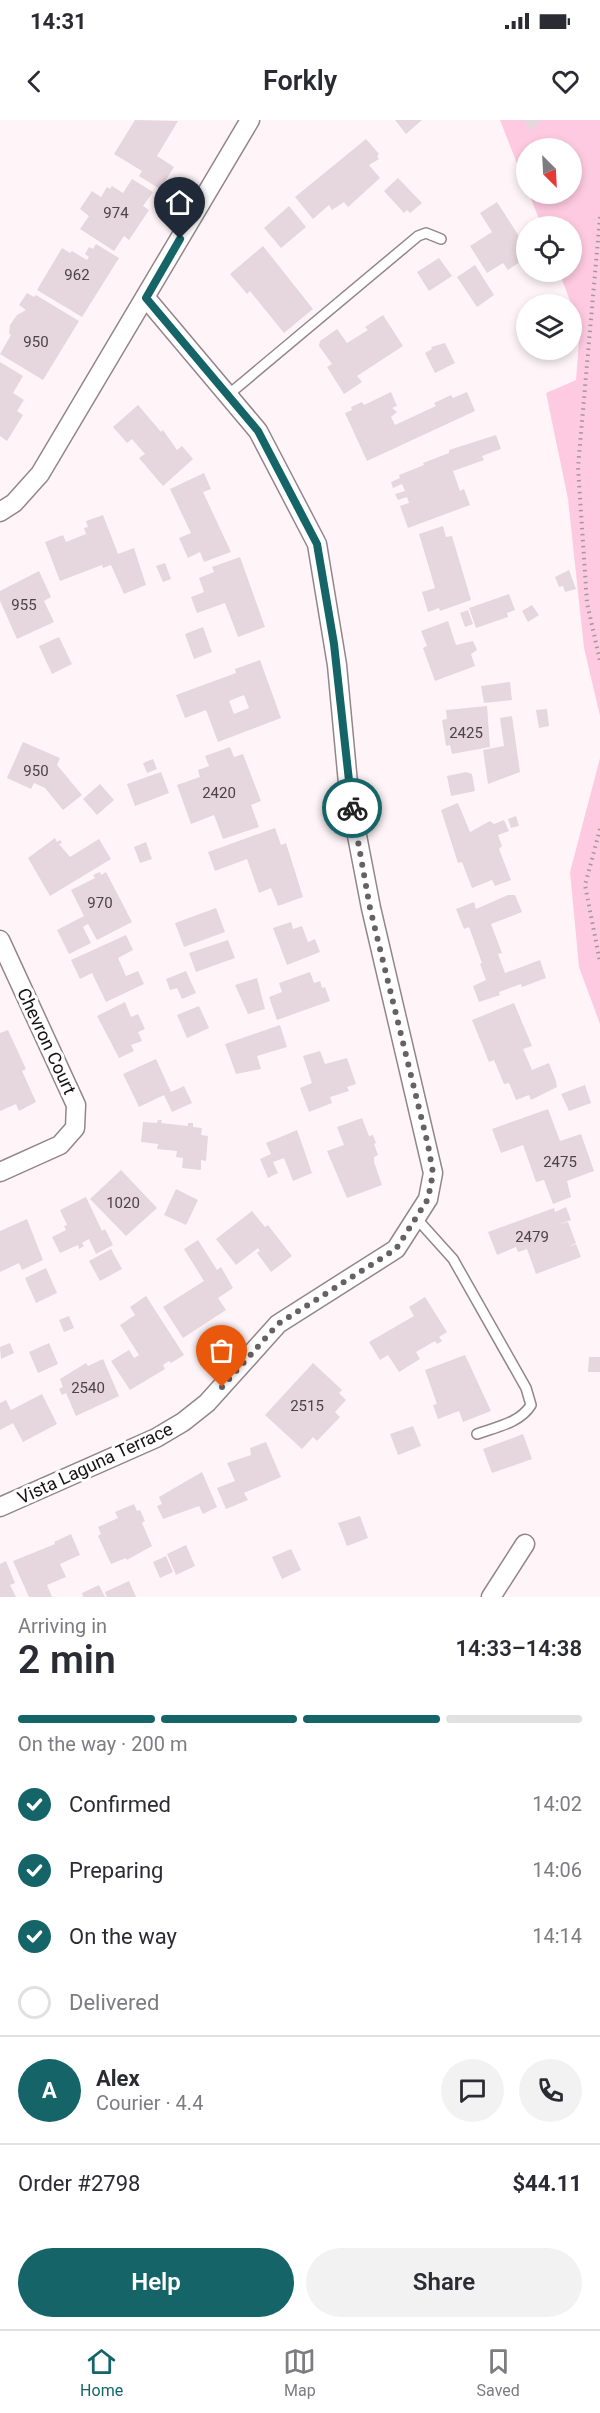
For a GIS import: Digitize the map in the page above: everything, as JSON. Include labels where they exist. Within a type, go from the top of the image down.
[{"type":"street","points":[[0,512],[14,503],[40,474],[250,120]]},
{"type":"street","name":"Vista Laguna Terrace","points":[[0,1507],[156,1438],[183,1422],[207,1403],[278,1324],[396,1249],[428,1199],[433,1173],[370,908],[354,817],[330,611],[317,544],[258,431],[146,298]]},
{"type":"street","name":"Chevron Court","points":[[0,940],[76,1105],[75,1128],[60,1145],[0,1172]]},
{"type":"street","points":[[491,1597],[525,1544]]},
{"type":"lane","points":[[228,395],[418,236],[426,233],[441,239]]},
{"type":"lane","points":[[417,1219],[459,1269],[526,1388],[531,1405],[526,1413],[516,1420],[477,1434]]},
{"type":"path","points":[[600,217],[578,467],[587,603],[600,661]]},
{"type":"path","points":[[600,829],[585,885],[600,962]]},
{"type":"shaded area","points":[[500,120],[600,120],[600,716],[584,648],[568,499],[546,393],[576,380],[578,360],[582,360],[582,294],[567,294],[563,282],[582,282],[582,216],[538,216],[533,204],[582,204],[582,138],[516,138],[516,161]]},
{"type":"shaded area","points":[[600,758],[600,1024],[579,967],[570,872]]},
{"type":"building","points":[[135,120],[178,121],[157,156],[174,167],[160,189],[139,176],[142,171],[114,154]]},
{"type":"building","points":[[395,120],[422,120],[406,134]]},
{"type":"building","points":[[523,120],[542,120],[531,130]]},
{"type":"building","points":[[366,139],[379,154],[377,156],[379,159],[369,165],[380,178],[348,207],[344,202],[332,210],[329,205],[313,219],[295,197]]},
{"type":"building","points":[[398,178],[422,203],[410,213],[407,210],[404,213],[384,191]]},
{"type":"building","points":[[132,179],[153,192],[143,206],[149,210],[129,240],[124,236],[114,251],[80,229],[89,216],[80,209],[92,191],[101,197],[107,187],[110,189],[112,186],[123,193]]},
{"type":"building","points":[[497,202],[516,231],[516,265],[508,270],[503,263],[487,273],[470,246],[492,232],[480,213]]},
{"type":"building","points":[[289,206],[306,227],[281,248],[264,228]]},
{"type":"building","points":[[96,244],[119,258],[82,317],[37,290],[62,248],[87,260],[89,257],[85,254],[89,247],[93,249]]},
{"type":"building","points":[[263,246],[313,309],[284,333],[250,291],[247,294],[230,274]]},
{"type":"building","points":[[439,258],[452,276],[429,291],[417,272]]},
{"type":"building","points":[[475,265],[494,295],[477,307],[457,277]]},
{"type":"building","points":[[27,293],[34,297],[36,295],[79,321],[43,380],[0,354],[11,335],[10,325],[17,315],[26,310],[19,305]]},
{"type":"building","points":[[383,315],[403,346],[357,376],[362,382],[344,394],[327,367],[332,364],[319,346],[320,341],[337,329],[347,343],[368,330],[365,327]]},
{"type":"building","points":[[445,343],[455,363],[435,373],[425,353],[432,349],[431,347]]},
{"type":"building","points":[[0,362],[23,376],[13,393],[24,400],[17,411],[23,415],[7,441],[0,436]]},
{"type":"building","points":[[391,392],[397,406],[392,408],[397,412],[391,417],[395,425],[436,406],[434,403],[451,395],[453,398],[467,392],[475,411],[367,461],[345,413],[352,410],[351,407],[362,402],[364,405]]},
{"type":"building","points":[[138,405],[161,432],[163,430],[177,450],[182,446],[193,459],[163,486],[139,458],[145,454],[132,439],[127,443],[113,427]]},
{"type":"building","points":[[496,435],[501,449],[482,456],[484,460],[453,471],[460,491],[464,489],[470,505],[408,528],[400,506],[409,503],[407,497],[398,500],[395,494],[405,491],[402,484],[393,488],[391,482],[400,478],[399,475],[424,465],[423,463],[449,453],[449,450]]},
{"type":"building","points":[[204,473],[211,489],[203,492],[231,552],[204,562],[200,552],[188,558],[179,538],[191,533],[170,489]]},
{"type":"building","points":[[103,515],[118,554],[134,548],[146,585],[124,594],[111,565],[103,568],[102,565],[60,581],[45,542],[63,535],[66,542],[86,534],[84,528],[88,527],[86,521]]},
{"type":"building","points":[[443,526],[446,537],[452,536],[471,600],[440,611],[439,608],[428,612],[422,592],[435,588],[419,534]]},
{"type":"building","points":[[240,557],[265,627],[238,637],[225,603],[197,613],[191,597],[204,592],[199,578],[214,572],[212,567]]},
{"type":"building","points":[[165,563],[171,579],[163,582],[156,566]]},
{"type":"building","points":[[569,570],[576,589],[565,592],[563,586],[559,587],[555,577]]},
{"type":"building","points":[[39,571],[51,597],[44,601],[54,622],[17,639],[0,601],[0,591]]},
{"type":"building","points":[[509,594],[515,610],[507,613],[508,617],[476,628],[469,608]]},
{"type":"building","points":[[532,605],[539,615],[528,622],[522,611]]},
{"type":"building","points":[[468,610],[473,624],[465,627],[460,613]]},
{"type":"building","points":[[448,621],[456,645],[473,641],[477,650],[471,654],[475,666],[435,681],[423,648],[427,646],[421,631]]},
{"type":"building","points":[[203,627],[212,652],[194,659],[185,634]]},
{"type":"building","points":[[59,637],[72,664],[52,674],[39,646]]},
{"type":"building","points":[[260,660],[281,718],[218,742],[206,710],[185,718],[176,695],[236,673],[235,669]],"holes":[[[244,695],[249,708],[234,714],[229,701]]]},
{"type":"building","points":[[510,682],[512,700],[484,703],[481,686]]},
{"type":"building","points":[[487,706],[490,747],[452,754],[450,745],[446,746],[442,720],[447,719],[446,710]]},
{"type":"building","points":[[547,709],[549,726],[539,728],[536,710]]},
{"type":"building","points":[[512,716],[520,772],[488,784],[483,750],[504,746],[500,718]]},
{"type":"building","points":[[23,742],[60,758],[57,765],[82,795],[63,810],[45,788],[34,783],[31,789],[7,778]]},
{"type":"building","points":[[230,747],[234,757],[243,754],[261,801],[251,805],[259,827],[223,839],[214,815],[191,824],[177,785],[200,777],[198,770],[209,766],[205,756]]},
{"type":"building","points":[[153,759],[157,769],[147,773],[143,763]]},
{"type":"building","points":[[161,772],[169,793],[135,806],[127,784]]},
{"type":"building","points":[[466,772],[472,774],[475,791],[451,796],[447,776]]},
{"type":"building","points":[[100,784],[114,800],[97,815],[83,799]]},
{"type":"building","points":[[458,803],[470,832],[490,821],[494,824],[504,820],[509,831],[498,835],[502,846],[499,849],[511,880],[495,886],[492,880],[472,888],[462,862],[458,863],[441,810]]},
{"type":"building","points":[[516,816],[519,826],[511,828],[508,819]]},
{"type":"building","points":[[275,828],[281,845],[286,843],[303,897],[278,906],[271,888],[259,893],[247,859],[215,871],[208,852]]},
{"type":"building","points":[[55,838],[57,842],[60,840],[62,843],[59,844],[70,857],[99,839],[111,859],[50,896],[28,858]]},
{"type":"building","points":[[146,842],[152,859],[140,863],[134,847]]},
{"type":"building","points":[[100,872],[101,875],[106,872],[132,922],[97,940],[88,924],[83,927],[91,943],[69,954],[57,930],[84,916],[71,890],[95,878],[93,875]]},
{"type":"building","points":[[508,895],[515,895],[522,912],[491,924],[502,953],[498,954],[505,973],[540,960],[546,978],[522,987],[521,984],[499,992],[500,995],[479,1002],[473,986],[486,980],[480,964],[482,963],[469,927],[464,929],[456,909],[474,902],[476,909]]},
{"type":"building","points":[[216,908],[225,932],[184,947],[175,923]]},
{"type":"building","points":[[291,922],[293,929],[302,926],[308,942],[315,939],[320,952],[287,965],[273,928]]},
{"type":"building","points":[[126,935],[133,950],[118,958],[126,976],[138,971],[144,984],[106,1002],[92,973],[80,979],[71,960]]},
{"type":"building","points":[[228,940],[235,958],[196,972],[189,953]]},
{"type":"building","points":[[186,971],[196,993],[182,999],[177,988],[170,990],[166,979]]},
{"type":"building","points":[[310,972],[314,983],[320,981],[322,988],[325,987],[330,1001],[277,1020],[269,997],[282,992],[279,983]]},
{"type":"building","points":[[257,978],[265,1009],[248,1014],[235,985]]},
{"type":"building","points":[[125,1002],[131,1017],[138,1014],[145,1029],[138,1032],[142,1041],[131,1045],[134,1051],[119,1058],[97,1016]]},
{"type":"building","points":[[514,1003],[532,1046],[523,1049],[532,1070],[549,1063],[556,1081],[557,1087],[531,1100],[529,1095],[516,1100],[509,1083],[504,1084],[494,1060],[489,1062],[472,1020]]},
{"type":"building","points":[[199,1006],[209,1028],[187,1038],[177,1015]]},
{"type":"building","points":[[280,1025],[287,1047],[257,1056],[261,1069],[236,1074],[225,1044]]},
{"type":"building","points":[[8,1030],[26,1069],[22,1071],[36,1102],[19,1111],[16,1104],[0,1111],[0,1033]]},
{"type":"building","points":[[320,1051],[325,1064],[347,1058],[356,1084],[347,1087],[349,1091],[330,1097],[332,1103],[309,1112],[300,1088],[312,1083],[303,1056]]},
{"type":"building","points":[[156,1059],[171,1092],[184,1086],[192,1103],[172,1112],[164,1095],[139,1107],[123,1074]]},
{"type":"building","points":[[585,1085],[591,1103],[569,1111],[561,1094]]},
{"type":"building","points":[[548,1109],[560,1141],[581,1134],[594,1171],[567,1181],[571,1197],[553,1204],[544,1180],[536,1182],[523,1145],[501,1153],[492,1129]]},
{"type":"building","points":[[362,1118],[369,1136],[373,1135],[376,1143],[374,1144],[378,1155],[374,1157],[374,1162],[382,1185],[347,1198],[327,1151],[344,1145],[337,1127]]},
{"type":"building","points":[[158,1120],[162,1120],[161,1123],[188,1126],[188,1123],[193,1123],[193,1127],[202,1128],[201,1135],[208,1136],[206,1161],[201,1160],[201,1170],[182,1168],[183,1158],[176,1157],[177,1151],[157,1149],[158,1144],[141,1142],[143,1122],[157,1123]]},
{"type":"building","points":[[297,1130],[312,1173],[293,1181],[284,1158],[273,1162],[278,1173],[268,1178],[260,1159],[271,1154],[266,1143]]},
{"type":"building","points":[[121,1170],[157,1208],[126,1236],[90,1199]]},
{"type":"building","points":[[176,1189],[198,1200],[186,1225],[164,1215]]},
{"type":"building","points":[[86,1197],[102,1231],[105,1229],[113,1245],[96,1254],[89,1239],[82,1243],[84,1246],[79,1249],[78,1245],[60,1253],[52,1237],[66,1230],[64,1226],[67,1225],[60,1210]]},
{"type":"building","points":[[566,1207],[571,1220],[560,1224],[568,1222],[576,1243],[568,1247],[576,1244],[581,1257],[536,1274],[527,1249],[518,1252],[516,1247],[497,1255],[488,1232],[554,1208],[555,1212]]},
{"type":"building","points":[[252,1211],[265,1227],[268,1225],[292,1256],[271,1272],[257,1253],[260,1251],[258,1248],[236,1265],[216,1239]]},
{"type":"building","points":[[27,1219],[43,1260],[22,1270],[19,1263],[0,1272],[0,1231]]},
{"type":"building","points":[[198,1240],[217,1270],[221,1267],[233,1288],[218,1298],[226,1310],[183,1338],[163,1307],[204,1281],[184,1249]]},
{"type":"building","points":[[111,1249],[122,1269],[100,1281],[89,1261]]},
{"type":"building","points":[[46,1268],[57,1293],[36,1303],[25,1278]]},
{"type":"building","points":[[146,1296],[184,1355],[171,1363],[169,1361],[163,1365],[165,1369],[130,1390],[111,1361],[129,1350],[134,1358],[139,1355],[120,1325],[135,1315],[130,1307]]},
{"type":"building","points":[[425,1297],[447,1332],[439,1337],[442,1341],[437,1344],[435,1341],[416,1352],[420,1359],[399,1372],[388,1355],[380,1360],[369,1342],[414,1316],[409,1307]]},
{"type":"building","points":[[69,1316],[74,1328],[64,1332],[59,1320]]},
{"type":"building","points":[[10,1343],[14,1353],[1,1359],[0,1347]]},
{"type":"building","points":[[49,1343],[58,1364],[38,1373],[29,1352]]},
{"type":"building","points":[[465,1355],[491,1411],[463,1422],[459,1411],[438,1419],[433,1405],[437,1404],[425,1370]]},
{"type":"building","points":[[589,1357],[600,1357],[600,1372],[588,1372]]},
{"type":"building","points":[[103,1359],[119,1396],[76,1416],[66,1393],[62,1395],[59,1389],[63,1387],[60,1379],[86,1363],[88,1366]]},
{"type":"building","points":[[313,1363],[342,1390],[339,1393],[346,1400],[335,1412],[340,1417],[317,1441],[313,1437],[302,1449],[265,1415]]},
{"type":"building","points":[[42,1394],[57,1424],[23,1442],[13,1423],[0,1430],[0,1403],[6,1400],[11,1410]]},
{"type":"building","points":[[413,1426],[421,1446],[398,1455],[390,1434]]},
{"type":"building","points":[[523,1434],[532,1459],[492,1473],[483,1449]]},
{"type":"building","points":[[266,1442],[281,1477],[244,1493],[248,1500],[226,1509],[217,1488],[235,1481],[227,1463],[251,1455],[250,1448]]},
{"type":"building","points":[[202,1472],[217,1507],[203,1514],[199,1506],[163,1519],[157,1506],[162,1504],[159,1497]]},
{"type":"building","points":[[134,1504],[145,1521],[142,1523],[152,1546],[127,1560],[126,1558],[111,1564],[98,1536],[101,1534],[98,1527],[118,1518],[115,1512]]},
{"type":"building","points":[[360,1516],[368,1538],[347,1546],[338,1523]]},
{"type":"building","points":[[71,1534],[80,1555],[60,1564],[66,1577],[47,1585],[52,1597],[29,1597],[13,1561],[55,1544],[54,1542]]},
{"type":"building","points":[[186,1545],[195,1566],[176,1575],[167,1554]]},
{"type":"building","points":[[291,1549],[301,1570],[282,1579],[272,1557]]},
{"type":"building","points":[[166,1556],[173,1572],[160,1578],[153,1562]]},
{"type":"building","points":[[6,1561],[15,1583],[10,1585],[16,1597],[0,1597],[0,1564]]},
{"type":"building","points":[[129,1581],[136,1597],[107,1597],[105,1592]]},
{"type":"building","points":[[99,1585],[105,1597],[83,1597],[82,1593]]},
{"type":"way so far","points":[[222,1387],[278,1324],[396,1249],[428,1199],[433,1173],[428,1145],[370,908],[352,808]]},
{"type":"route","points":[[180,239],[146,298],[258,431],[317,544],[337,665],[352,808]]}]
